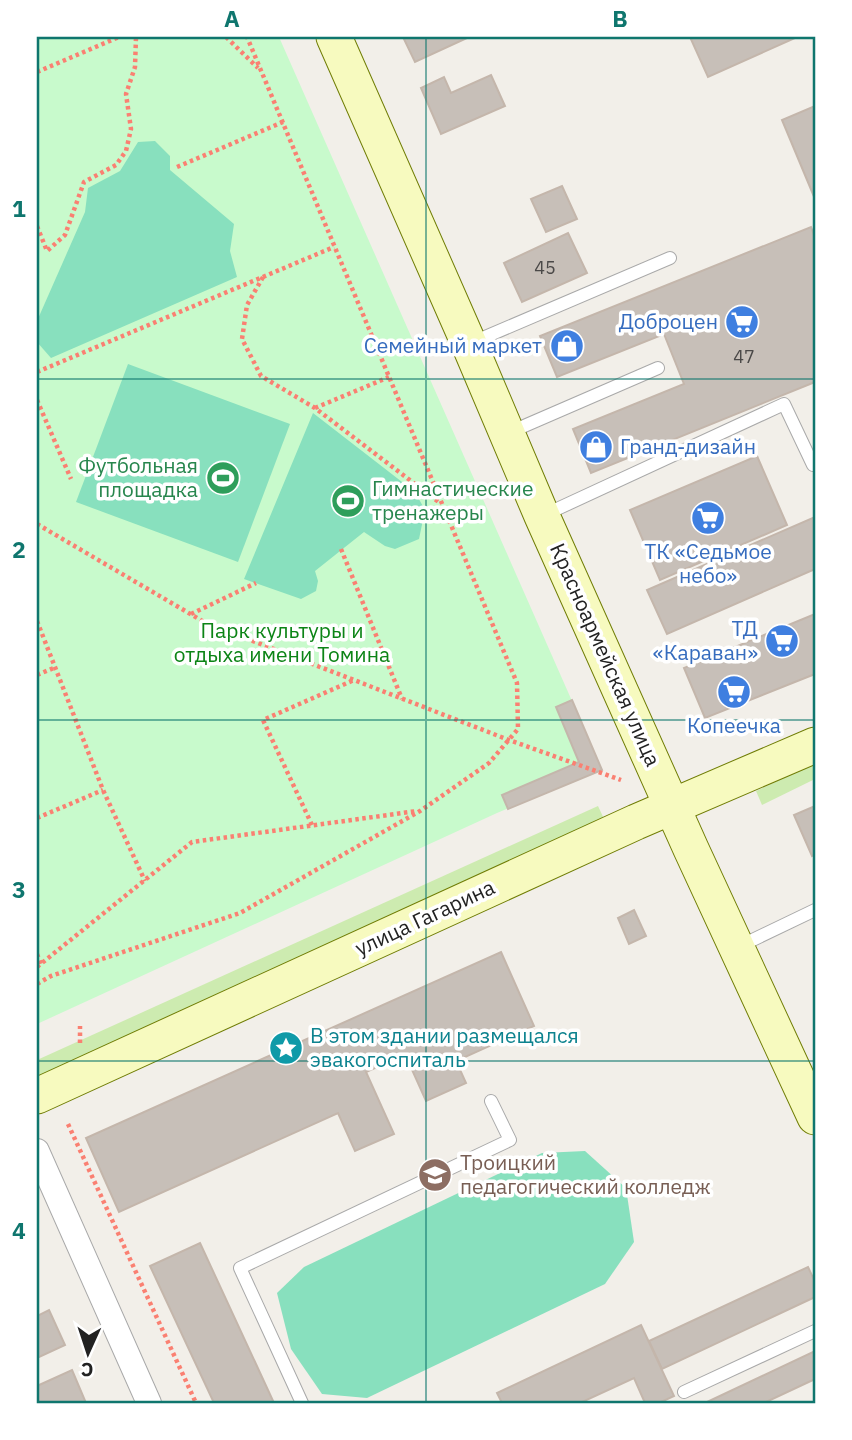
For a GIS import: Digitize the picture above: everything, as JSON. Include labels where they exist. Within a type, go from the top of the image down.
[{"type":"street","name":"Красноармейская улица","points":[[334,37],[469,344],[541,516],[815,1116]]},
{"type":"street","name":"улица Гагарина","points":[[37,1096],[673,806],[815,745]]},
{"type":"street","points":[[37,1151],[149,1403]]},
{"type":"lane","points":[[469,344],[670,258]]},
{"type":"lane","points":[[506,434],[658,368]]},
{"type":"lane","points":[[541,516],[784,404],[813,465]]},
{"type":"lane","points":[[737,947],[815,910]]},
{"type":"lane","points":[[302,1403],[240,1268],[510,1140],[491,1101]]},
{"type":"lane","points":[[684,1392],[815,1331]]},
{"type":"path","points":[[37,72],[119,37]]},
{"type":"path","points":[[37,226],[47,251],[65,235],[84,183],[116,165],[126,151],[131,129],[127,94],[135,67],[136,37]]},
{"type":"path","points":[[226,37],[261,70]]},
{"type":"path","points":[[37,984],[51,976],[240,913],[421,811],[489,763],[518,729],[517,683],[247,37]]},
{"type":"path","points":[[177,167],[283,122]]},
{"type":"path","points":[[37,372],[334,247]]},
{"type":"path","points":[[263,276],[247,304],[242,339],[261,376],[315,408],[442,504]]},
{"type":"path","points":[[315,408],[389,377]]},
{"type":"path","points":[[37,400],[71,479]]},
{"type":"path","points":[[37,524],[204,622],[509,740],[621,780]]},
{"type":"path","points":[[341,549],[402,699]]},
{"type":"path","points":[[191,614],[257,583]]},
{"type":"path","points":[[37,621],[103,790],[145,881]]},
{"type":"path","points":[[37,675],[56,667]]},
{"type":"path","points":[[312,825],[263,720],[354,680]]},
{"type":"path","points":[[37,818],[103,790]]},
{"type":"path","points":[[38,966],[192,842],[421,811]]},
{"type":"path","points":[[37,954],[38,966]]},
{"type":"path","points":[[68,1124],[196,1403]]},
{"type":"green space","name":"Парк культуры и отдыха имени Томина","points":[[37,37],[279,37],[602,769],[497,813],[37,1024]]},
{"type":"green space","points":[[155,141],[170,156],[170,170],[234,224],[230,251],[237,277],[51,358],[37,342],[37,321],[85,212],[88,188],[120,171],[138,142]]},
{"type":"green space","points":[[128,364],[290,424],[238,562],[76,502]]},
{"type":"green space","name":"Гимнастические тренажеры","points":[[313,413],[415,492],[425,510],[419,539],[395,549],[385,546],[364,532],[315,571],[318,581],[316,591],[301,599],[244,579]]},
{"type":"green space","points":[[815,763],[815,779],[762,805],[756,791]]},
{"type":"green space","points":[[598,806],[605,821],[37,1079],[37,1060]]},
{"type":"green space","points":[[585,1151],[626,1188],[634,1242],[605,1284],[367,1398],[322,1394],[291,1349],[277,1293],[304,1267],[542,1153]]},
{"type":"building","points":[[403,37],[469,37],[415,62]]},
{"type":"building","points":[[690,37],[797,37],[708,77]]},
{"type":"building","points":[[491,75],[505,106],[441,134],[421,88],[444,77],[451,93]]},
{"type":"building","points":[[815,106],[815,199],[782,120]]},
{"type":"building","points":[[562,186],[577,219],[546,232],[531,199]]},
{"type":"building","points":[[811,227],[815,238],[815,382],[591,473],[573,429],[684,384],[664,334],[557,377],[540,336]]},
{"type":"building","points":[[568,233],[587,273],[522,302],[504,263]]},
{"type":"building","name":"ТК «Седьмое небо»","points":[[757,456],[787,525],[660,580],[630,510]]},
{"type":"building","points":[[815,517],[815,569],[667,634],[647,590]]},
{"type":"building","name":"ТД «Караван»","points":[[815,614],[815,674],[705,718],[684,668]]},
{"type":"building","points":[[572,700],[602,770],[508,809],[502,795],[579,762],[556,707]]},
{"type":"building","points":[[815,806],[815,854],[812,856],[794,815]]},
{"type":"building","points":[[634,910],[646,936],[629,944],[618,918]]},
{"type":"building","points":[[501,952],[534,1026],[456,1061],[466,1083],[426,1101],[405,1054],[366,1072],[394,1134],[355,1151],[338,1113],[119,1212],[86,1138]]},
{"type":"building","points":[[200,1243],[274,1403],[214,1403],[150,1266]]},
{"type":"building","points":[[808,1267],[815,1282],[815,1297],[662,1369],[649,1341]]},
{"type":"building","points":[[49,1310],[65,1345],[37,1358],[37,1316]]},
{"type":"building","points":[[641,1325],[674,1396],[659,1403],[645,1403],[634,1378],[580,1403],[502,1403],[497,1393]]},
{"type":"building","points":[[815,1351],[815,1379],[764,1403],[705,1403]]},
{"type":"building","points":[[72,1370],[86,1403],[37,1403],[37,1386]]},
{"type":"place","name":"Доброцен","points":[[742,322]]},
{"type":"place","name":"Семейный маркет","points":[[567,346]]},
{"type":"place","name":"Гранд-дизайн","points":[[596,447]]},
{"type":"place","name":"Футбольная площадка","points":[[223,478]]},
{"type":"place","name":"Гимнастические тренажеры","points":[[348,501]]},
{"type":"place","name":"ТК «Седьмое небо»","points":[[708,518]]},
{"type":"place","name":"ТД «Караван»","points":[[782,641]]},
{"type":"place","name":"Копеечка","points":[[734,692]]},
{"type":"place","name":"В этом здании размещался эвакогоспиталь","points":[[286,1048]]},
{"type":"place","name":"Троицкий педагогический колледж","points":[[435,1175]]}]
